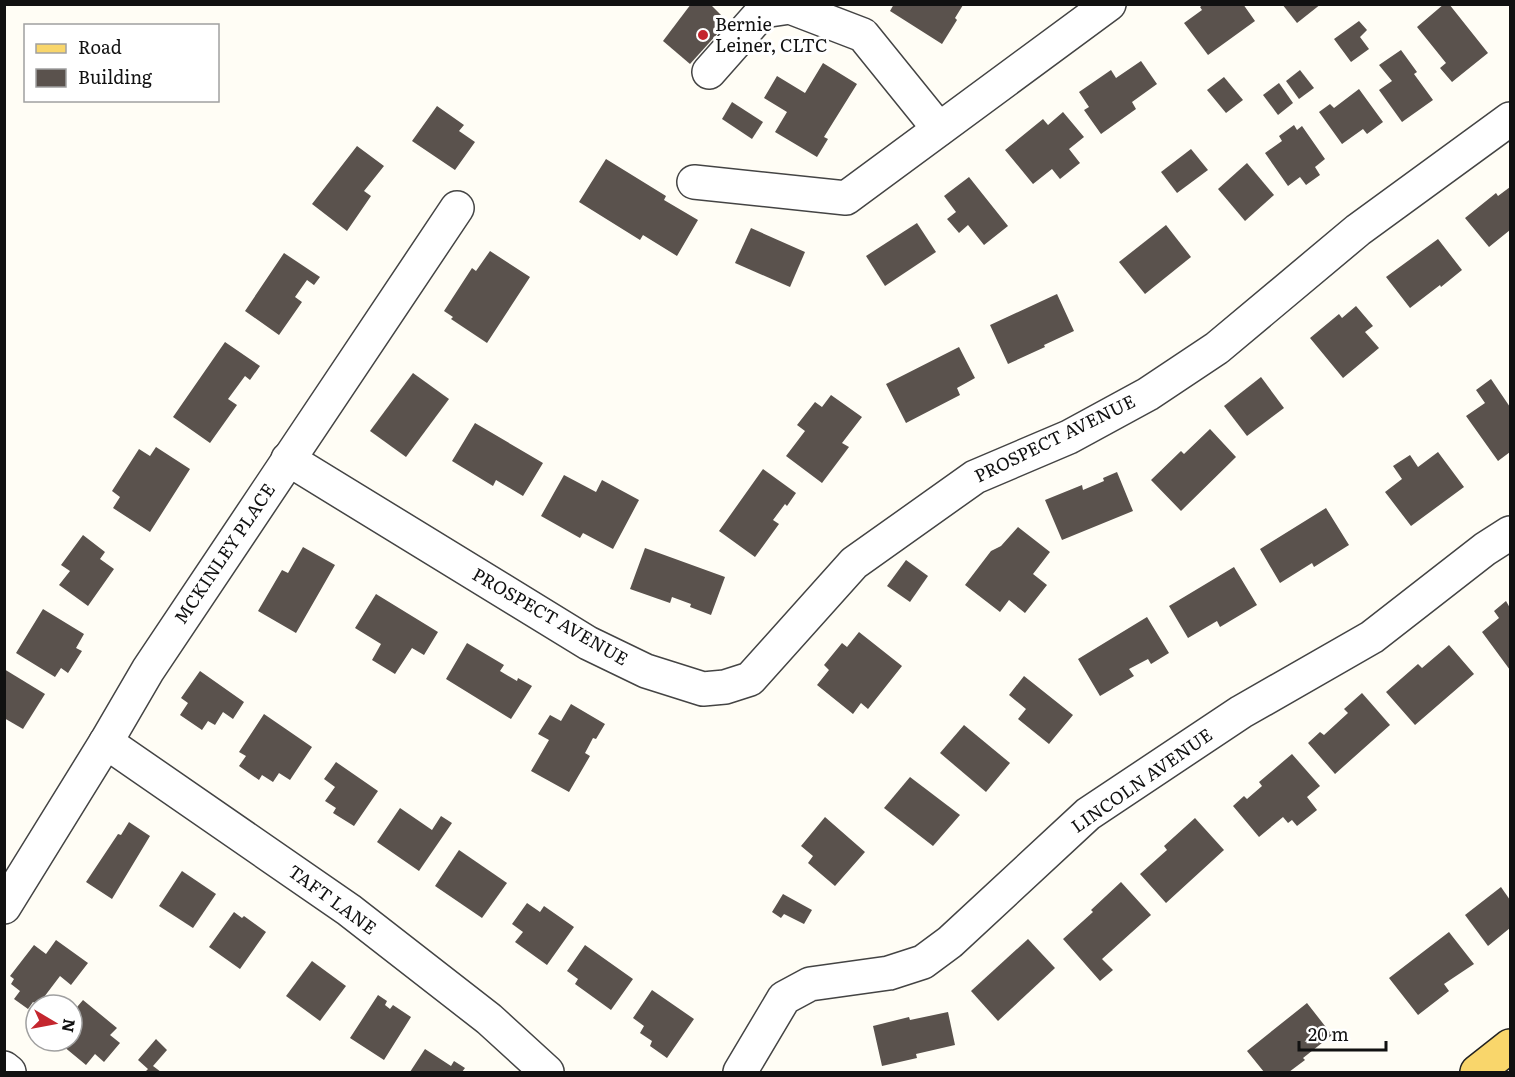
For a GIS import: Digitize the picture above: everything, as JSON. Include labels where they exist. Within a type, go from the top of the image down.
[{"type":"main road","points":[[1478,1072],[1510,1046]]},
{"type":"street","points":[[694,182],[846,198],[1109,4]]},
{"type":"street","points":[[709,72],[763,11],[790,7],[863,35],[939,129]]},
{"type":"street","name":"PROSPECT AVENUE","points":[[288,459],[588,643],[646,672],[703,689],[724,687],[750,679],[854,563],[863,556],[975,477],[1069,436],[1148,394],[1217,348],[1358,230],[1510,119]]},
{"type":"street","name":"MCKINLEY PLACE","points":[[4,907],[148,670],[457,208]]},
{"type":"street","name":"LINCOLN AVENUE","points":[[740,1072],[784,998],[810,984],[889,973],[922,962],[950,942],[1088,814],[1241,712],[1372,637],[1485,549],[1510,533]]},
{"type":"street","name":"TAFT LANE","points":[[106,742],[349,910],[489,1019],[547,1072]]},
{"type":"street","points":[[4,1068],[9,1072]]},
{"type":"building","points":[[691,4],[710,4],[728,22],[690,64],[663,41]]},
{"type":"building","points":[[894,4],[963,5],[955,18],[957,20],[942,44],[890,11]]},
{"type":"building","points":[[1204,4],[1243,4],[1255,21],[1208,55],[1184,23],[1202,10],[1200,7]]},
{"type":"building","points":[[1282,4],[1321,4],[1297,23]]},
{"type":"building","points":[[1444,4],[1449,4],[1488,53],[1452,82],[1440,68],[1446,63],[1417,27]]},
{"type":"building","points":[[1359,21],[1367,30],[1360,37],[1369,49],[1351,62],[1334,39]]},
{"type":"building","points":[[1401,50],[1417,72],[1414,74],[1433,100],[1402,122],[1379,90],[1392,81],[1379,65]]},
{"type":"building","points":[[1141,61],[1157,84],[1132,102],[1136,109],[1101,134],[1084,110],[1089,107],[1079,92],[1111,70],[1116,78]]},
{"type":"building","points":[[823,63],[857,84],[824,137],[828,139],[817,157],[775,132],[787,112],[764,98],[777,76],[805,93]]},
{"type":"building","points":[[1300,70],[1314,88],[1299,99],[1286,81]]},
{"type":"building","points":[[1224,77],[1243,100],[1226,113],[1207,90]]},
{"type":"building","points":[[1279,83],[1293,103],[1278,115],[1263,95]]},
{"type":"building","points":[[1359,89],[1383,122],[1367,134],[1363,129],[1342,144],[1319,112],[1330,104],[1334,108]]},
{"type":"building","points":[[732,102],[763,122],[752,139],[722,119]]},
{"type":"building","points":[[437,106],[464,125],[459,131],[475,142],[455,170],[412,141]]},
{"type":"building","points":[[1063,112],[1084,137],[1069,149],[1080,163],[1060,179],[1052,169],[1033,184],[1005,150],[1043,119],[1048,125]]},
{"type":"building","points":[[1294,125],[1297,130],[1302,126],[1325,159],[1315,167],[1320,175],[1306,185],[1300,177],[1288,186],[1265,153],[1282,141],[1279,136]]},
{"type":"building","points":[[357,146],[384,166],[364,191],[371,196],[347,231],[312,204]]},
{"type":"building","points":[[1191,149],[1208,170],[1177,193],[1161,172]]},
{"type":"building","points":[[606,159],[666,196],[664,200],[698,220],[677,256],[643,235],[640,240],[579,202]]},
{"type":"building","points":[[1247,163],[1274,195],[1245,221],[1218,189]]},
{"type":"building","points":[[969,177],[1008,226],[984,245],[968,225],[959,233],[947,219],[956,212],[944,196]]},
{"type":"building","points":[[1510,187],[1510,230],[1489,247],[1465,218],[1496,193],[1498,196]]},
{"type":"building","points":[[917,223],[936,252],[885,286],[866,256]]},
{"type":"building","points":[[1166,225],[1191,257],[1145,294],[1119,262]]},
{"type":"building","points":[[751,228],[805,252],[790,287],[735,263]]},
{"type":"building","points":[[1438,239],[1462,270],[1410,308],[1386,277]]},
{"type":"building","points":[[490,251],[530,277],[487,343],[451,319],[453,317],[444,311],[472,268],[476,271]]},
{"type":"building","points":[[284,253],[320,277],[314,285],[307,280],[295,297],[302,302],[279,335],[245,311]]},
{"type":"building","points":[[1057,294],[1074,331],[1008,364],[990,325]]},
{"type":"building","points":[[1356,306],[1373,326],[1365,332],[1379,348],[1343,378],[1310,338],[1339,314],[1342,318]]},
{"type":"building","points":[[225,342],[260,366],[250,380],[245,376],[228,399],[237,405],[210,443],[173,417]]},
{"type":"building","points":[[959,347],[975,378],[957,388],[960,395],[906,423],[886,384]]},
{"type":"building","points":[[413,373],[449,399],[406,457],[370,431]]},
{"type":"building","points":[[1261,377],[1284,408],[1247,436],[1224,406]]},
{"type":"building","points":[[1491,379],[1510,407],[1510,452],[1498,461],[1466,416],[1485,403],[1476,390]]},
{"type":"building","points":[[831,395],[862,417],[842,443],[849,447],[822,483],[786,456],[805,431],[797,425],[815,402],[822,407]]},
{"type":"building","points":[[475,423],[543,463],[523,496],[496,480],[493,486],[452,461]]},
{"type":"building","points":[[1210,429],[1236,457],[1181,511],[1151,480],[1181,451],[1184,454]]},
{"type":"building","points":[[156,447],[190,469],[150,532],[113,508],[120,497],[112,491],[139,449],[150,456]]},
{"type":"building","points":[[1438,452],[1464,487],[1411,526],[1385,492],[1402,479],[1393,466],[1410,455],[1418,467]]},
{"type":"building","points":[[763,469],[796,493],[773,520],[779,524],[755,557],[719,531]]},
{"type":"building","points":[[1117,472],[1133,511],[1062,540],[1045,500],[1082,485],[1083,490],[1104,481],[1103,478]]},
{"type":"building","points":[[564,475],[596,492],[602,480],[639,500],[613,549],[583,533],[580,538],[541,516]]},
{"type":"building","points":[[1326,508],[1349,545],[1314,567],[1312,563],[1280,583],[1260,549]]},
{"type":"building","points":[[1018,527],[1050,552],[1033,574],[1047,585],[1025,613],[1009,600],[1000,612],[965,585],[991,551],[1001,546]]},
{"type":"building","points":[[83,535],[105,552],[100,559],[114,569],[88,606],[59,585],[70,571],[61,565]]},
{"type":"building","points":[[303,547],[335,565],[296,633],[258,611],[282,570],[288,573]]},
{"type":"building","points":[[645,548],[725,577],[711,615],[672,597],[670,603],[630,589]]},
{"type":"building","points":[[906,560],[928,576],[910,602],[887,586]]},
{"type":"building","points":[[1234,567],[1257,605],[1220,627],[1217,621],[1188,638],[1169,606]]},
{"type":"building","points":[[376,594],[438,632],[424,655],[412,648],[395,674],[372,660],[381,644],[355,628]]},
{"type":"building","points":[[1506,601],[1510,608],[1510,670],[1482,632],[1499,618],[1494,611]]},
{"type":"building","points":[[43,609],[84,634],[76,648],[82,651],[68,673],[61,668],[55,677],[16,653]]},
{"type":"building","points":[[1147,617],[1169,653],[1151,664],[1148,659],[1129,669],[1134,676],[1100,696],[1078,659]]},
{"type":"building","points":[[859,632],[902,666],[868,709],[861,703],[853,714],[817,685],[829,670],[824,665],[842,643],[847,647]]},
{"type":"building","points":[[467,643],[504,665],[500,671],[517,681],[518,678],[532,686],[511,719],[446,679]]},
{"type":"building","points":[[1449,645],[1474,674],[1415,725],[1386,692],[1418,664],[1422,668]]},
{"type":"building","points":[[4,669],[45,694],[23,729],[4,718]]},
{"type":"building","points":[[200,671],[244,702],[233,719],[223,712],[215,725],[208,721],[202,730],[180,715],[188,703],[181,698]]},
{"type":"building","points":[[1024,676],[1073,715],[1049,744],[1018,719],[1026,709],[1009,695]]},
{"type":"building","points":[[1362,693],[1390,725],[1335,774],[1308,743],[1320,732],[1324,735],[1348,713],[1344,709]]},
{"type":"building","points":[[571,704],[605,724],[596,739],[593,738],[585,753],[590,756],[569,792],[531,771],[549,740],[538,734],[550,715],[561,721]]},
{"type":"building","points":[[264,714],[312,747],[290,780],[279,773],[273,782],[262,775],[259,780],[239,766],[246,756],[239,752]]},
{"type":"building","points":[[964,725],[1010,763],[986,792],[940,753]]},
{"type":"building","points":[[1292,754],[1320,786],[1307,797],[1317,810],[1297,826],[1292,820],[1288,823],[1283,817],[1259,837],[1233,806],[1244,796],[1247,799],[1262,786],[1259,782]]},
{"type":"building","points":[[336,762],[378,791],[354,826],[333,813],[336,808],[325,801],[335,787],[324,779]]},
{"type":"building","points":[[910,777],[960,815],[933,846],[884,808]]},
{"type":"building","points":[[400,808],[432,830],[441,816],[452,823],[419,871],[377,842]]},
{"type":"building","points":[[825,817],[865,852],[835,886],[808,863],[813,856],[801,846]]},
{"type":"building","points":[[1195,818],[1224,850],[1166,903],[1140,874],[1167,850],[1164,846]]},
{"type":"building","points":[[129,822],[150,836],[112,899],[86,882],[118,834],[121,835]]},
{"type":"building","points":[[459,850],[507,883],[482,918],[435,886]]},
{"type":"building","points":[[182,871],[216,894],[193,928],[159,906]]},
{"type":"building","points":[[1121,882],[1151,915],[1102,959],[1113,970],[1100,981],[1063,939]]},
{"type":"building","points":[[1501,887],[1510,900],[1510,928],[1488,946],[1465,915]]},
{"type":"building","points":[[783,894],[812,910],[804,924],[784,914],[781,918],[772,912]]},
{"type":"building","points":[[527,903],[540,912],[544,906],[574,927],[547,965],[515,942],[523,932],[512,924]]},
{"type":"building","points":[[234,912],[242,918],[244,916],[266,932],[240,969],[209,947]]},
{"type":"building","points":[[1449,932],[1474,964],[1444,984],[1449,991],[1418,1015],[1389,978]]},
{"type":"building","points":[[1028,939],[1055,968],[998,1021],[971,991]]},
{"type":"building","points":[[56,940],[88,963],[71,985],[60,976],[47,993],[24,993],[24,1006],[14,999],[20,991],[11,984],[14,979],[10,976],[34,945],[46,954]]},
{"type":"building","points":[[585,945],[633,979],[611,1010],[575,984],[578,979],[567,971]]},
{"type":"building","points":[[312,961],[346,986],[320,1021],[286,996]]},
{"type":"building","points":[[652,990],[694,1019],[667,1058],[650,1046],[652,1041],[640,1033],[644,1026],[633,1018]]},
{"type":"building","points":[[378,995],[387,1001],[385,1005],[390,1009],[393,1005],[411,1017],[384,1060],[350,1038]]},
{"type":"building","points":[[84,1001],[117,1028],[110,1035],[120,1043],[104,1062],[95,1054],[86,1065],[71,1053],[84,1053]]},
{"type":"building","points":[[1307,1003],[1332,1035],[1289,1072],[1264,1072],[1247,1051]]},
{"type":"building","points":[[948,1012],[955,1045],[916,1054],[917,1058],[882,1066],[873,1026],[909,1017],[910,1020]]},
{"type":"building","points":[[156,1039],[167,1050],[153,1066],[161,1072],[145,1072],[148,1069],[138,1060]]},
{"type":"building","points":[[425,1049],[451,1066],[454,1061],[465,1068],[462,1072],[410,1072]]},
{"type":"place","name":"Bernie Leiner, CLTC","points":[[703,35]]}]
